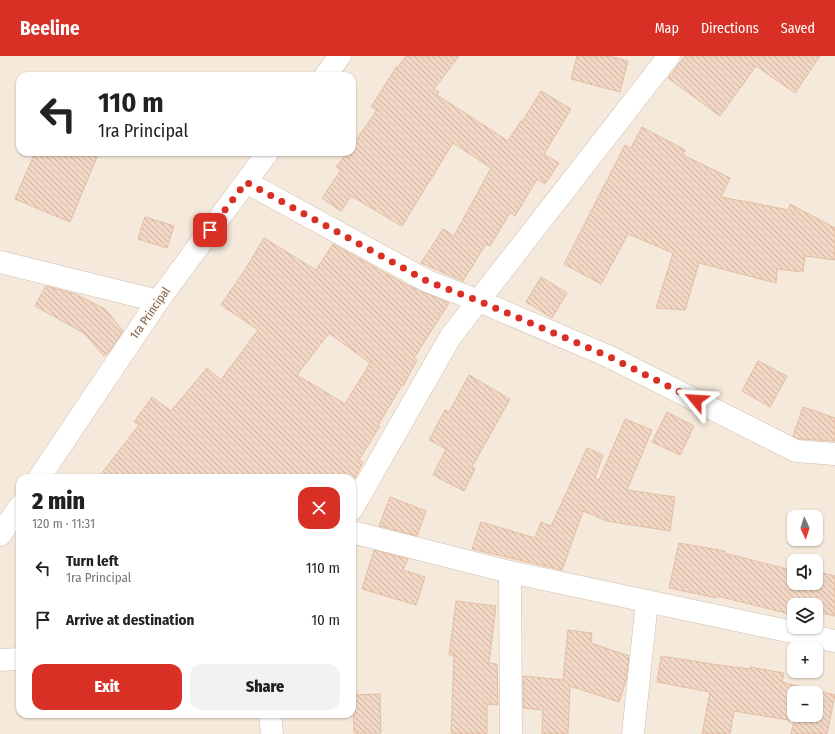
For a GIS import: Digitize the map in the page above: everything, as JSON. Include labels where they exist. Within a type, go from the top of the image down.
[{"type":"street","points":[[328,72],[340,56]]},
{"type":"street","points":[[356,502],[451,336],[669,56]]},
{"type":"street","name":"1ra Principal","points":[[41,474],[158,301],[265,156]]},
{"type":"street","points":[[246,182],[427,281],[479,301],[610,357],[796,451],[835,454]]},
{"type":"street","points":[[0,262],[158,301]]},
{"type":"street","points":[[0,535],[16,512]]},
{"type":"street","points":[[356,533],[510,572],[835,641]]},
{"type":"street","points":[[510,572],[511,734]]},
{"type":"street","points":[[633,734],[647,601]]},
{"type":"street","points":[[0,660],[16,659]]},
{"type":"street","points":[[270,718],[272,734]]},
{"type":"shaded area","points":[[0,56],[835,56],[835,734],[0,734]]},
{"type":"building","points":[[406,56],[459,56],[434,89],[439,92],[437,95],[508,141],[521,121],[522,122],[541,91],[571,109],[544,154],[559,163],[545,184],[537,179],[515,216],[510,213],[490,246],[486,244],[463,281],[421,263],[443,229],[454,236],[491,168],[453,143],[402,226],[351,196],[341,211],[322,198],[341,170],[336,167],[345,156],[356,156],[356,140],[377,110],[371,107],[397,66],[398,67]]},
{"type":"building","points":[[577,56],[609,56],[628,61],[620,92],[571,79]]},
{"type":"building","points":[[685,56],[820,56],[795,93],[756,66],[720,116],[668,78]]},
{"type":"building","points":[[642,127],[685,150],[683,155],[730,178],[721,197],[789,210],[790,204],[835,228],[835,260],[805,256],[803,272],[777,269],[776,283],[699,263],[685,310],[656,308],[673,253],[628,234],[601,284],[564,264],[625,145],[631,148]]},
{"type":"building","points":[[33,156],[97,156],[70,222],[15,199]]},
{"type":"building","points":[[145,217],[174,226],[167,248],[138,239]]},
{"type":"building","points":[[264,238],[316,270],[333,244],[407,285],[449,303],[414,358],[417,360],[403,386],[402,385],[378,425],[380,426],[359,460],[363,462],[356,476],[356,474],[101,474],[139,425],[134,422],[152,397],[171,411],[207,368],[221,380],[258,330],[221,305]],"holes":[[[329,333],[370,363],[345,404],[297,375]]]},
{"type":"building","points":[[541,277],[567,293],[552,318],[526,302]]},
{"type":"building","points":[[46,286],[75,294],[105,309],[123,331],[109,352],[104,356],[84,333],[35,306]]},
{"type":"building","points":[[758,361],[787,376],[770,407],[742,391]]},
{"type":"building","points":[[469,375],[510,399],[472,467],[475,469],[464,491],[433,475],[446,449],[429,440],[445,410],[449,412]]},
{"type":"building","points":[[803,407],[835,418],[835,441],[799,439],[793,436]]},
{"type":"building","points":[[667,412],[694,426],[680,455],[652,442]]},
{"type":"building","points":[[625,419],[652,430],[627,490],[675,497],[670,531],[607,521],[583,511],[562,570],[472,549],[481,522],[535,538],[541,522],[551,526],[587,448],[603,455],[595,478],[599,480]]},
{"type":"building","points":[[390,497],[426,511],[417,536],[379,526]]},
{"type":"building","points":[[679,543],[725,551],[724,553],[787,569],[787,590],[823,590],[823,573],[835,576],[835,616],[823,613],[823,598],[787,598],[787,613],[717,596],[717,598],[669,588]]},
{"type":"building","points":[[374,550],[408,559],[403,570],[425,577],[416,605],[362,589]]},
{"type":"building","points":[[456,601],[496,606],[489,663],[497,664],[498,705],[487,704],[487,734],[451,734],[454,655],[449,655]]},
{"type":"building","points":[[568,630],[592,633],[591,643],[629,656],[626,681],[619,702],[570,686],[568,734],[542,734],[543,710],[523,708],[523,676],[563,680]]},
{"type":"building","points":[[661,656],[749,669],[750,667],[784,673],[782,682],[798,686],[787,686],[787,720],[734,711],[730,734],[702,734],[710,692],[657,682]]},
{"type":"building","points":[[823,692],[835,695],[827,734],[791,734],[794,722],[823,722]]},
{"type":"building","points":[[380,694],[381,733],[354,733],[354,718],[356,718],[356,695]]},
{"type":"route","points":[[210,230],[246,182],[427,281],[479,301],[610,357],[696,400]]}]
